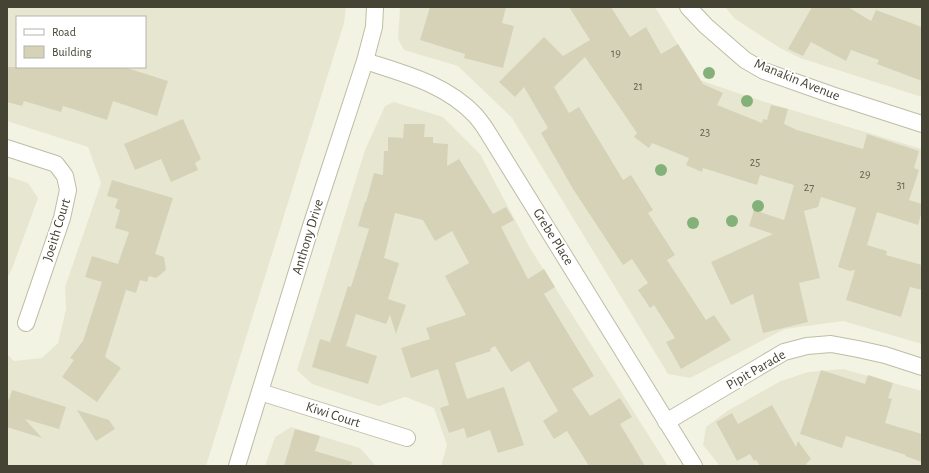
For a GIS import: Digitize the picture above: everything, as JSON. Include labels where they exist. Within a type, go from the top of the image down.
[{"type":"street","name":"Anthony Drive","points":[[236,466],[311,226],[365,61],[374,27],[375,7]]},
{"type":"street","name":"Manakin Avenue","points":[[688,7],[706,26],[745,60],[764,71],[922,124]]},
{"type":"street","name":"Grebe Place","points":[[365,61],[412,76],[436,86],[457,99],[476,116],[490,136],[694,466]]},
{"type":"street","name":"Joeith Court","points":[[7,148],[56,164],[65,176],[68,190],[62,218],[26,323]]},
{"type":"street","name":"Pipit Parade","points":[[666,422],[784,352],[807,346],[831,344],[858,348],[922,367]]},
{"type":"street","name":"Kiwi Court","points":[[260,392],[407,438]]},
{"type":"shaded area","points":[[7,7],[346,7],[344,23],[206,466],[7,466],[7,354],[14,361],[42,358],[58,343],[66,309],[65,287],[101,183],[88,147],[7,121]]},
{"type":"shaded area","points":[[400,7],[655,7],[700,80],[749,97],[922,149],[922,344],[843,321],[785,329],[690,378],[668,374],[512,118],[458,66],[404,50],[398,39]]},
{"type":"shaded area","points":[[725,7],[922,7],[922,97],[800,58],[780,48],[735,19]]},
{"type":"shaded area","points":[[394,102],[443,117],[480,154],[530,248],[668,466],[441,466],[447,445],[434,408],[405,397],[379,406],[312,384],[297,370],[365,150],[385,106]]},
{"type":"shaded area","points":[[7,176],[28,183],[38,198],[12,269],[7,278]]},
{"type":"shaded area","points":[[843,369],[922,391],[922,466],[720,466],[703,445],[706,427],[727,411],[781,381],[808,372]]},
{"type":"shaded area","points":[[291,427],[360,448],[376,466],[265,466],[275,437]]},
{"type":"building","points":[[430,7],[506,7],[502,23],[514,26],[503,68],[464,58],[465,54],[420,40]]},
{"type":"building","points":[[569,7],[611,7],[630,37],[646,27],[661,54],[678,44],[703,84],[723,93],[717,105],[762,123],[763,119],[767,120],[771,105],[788,109],[784,124],[797,130],[863,149],[867,134],[919,151],[914,168],[919,170],[909,200],[922,204],[922,211],[918,225],[877,212],[867,245],[887,251],[886,255],[922,265],[922,290],[910,287],[901,317],[846,300],[855,270],[850,271],[838,267],[856,208],[821,197],[818,207],[804,211],[820,278],[799,283],[808,322],[763,333],[753,294],[731,305],[711,262],[773,234],[749,226],[754,210],[784,220],[794,185],[760,175],[757,185],[703,168],[702,172],[686,165],[689,158],[652,143],[649,148],[634,137],[637,133],[585,57],[554,87],[569,113],[579,107],[623,180],[631,175],[653,210],[648,213],[675,255],[667,260],[706,320],[714,315],[731,340],[681,369],[666,342],[675,338],[654,305],[650,308],[638,290],[648,283],[632,259],[623,265],[573,189],[541,133],[548,128],[524,87],[515,97],[499,82],[544,37],[563,56],[590,40]]},
{"type":"building","points":[[812,7],[848,7],[871,21],[876,10],[922,27],[922,81],[877,64],[879,60],[851,50],[846,61],[811,42],[803,56],[788,49]]},
{"type":"building","points":[[7,67],[127,68],[168,81],[157,116],[113,101],[107,120],[63,106],[61,112],[24,101],[22,106],[7,102]]},
{"type":"building","points":[[183,119],[201,159],[195,163],[198,170],[171,182],[161,159],[135,170],[124,144]]},
{"type":"building","points":[[404,124],[425,124],[424,137],[433,137],[433,143],[448,144],[447,166],[459,159],[493,214],[506,207],[514,220],[501,227],[528,279],[544,269],[555,287],[544,294],[594,376],[572,389],[590,416],[620,398],[632,417],[620,424],[645,466],[589,466],[567,431],[554,439],[543,421],[558,411],[529,361],[511,372],[495,346],[490,349],[491,351],[455,363],[467,399],[504,387],[524,445],[498,453],[490,430],[467,438],[464,428],[449,433],[440,408],[449,405],[438,369],[411,378],[401,348],[430,339],[426,328],[466,315],[445,276],[469,263],[452,231],[435,241],[423,220],[395,213],[384,258],[399,263],[388,299],[406,305],[396,334],[390,315],[386,324],[356,314],[346,346],[377,356],[368,384],[312,367],[320,339],[330,342],[348,286],[351,287],[369,229],[358,226],[374,173],[383,175],[384,151],[388,151],[388,137],[403,138]]},
{"type":"building","points":[[112,180],[173,198],[155,254],[164,257],[166,270],[156,278],[149,276],[147,282],[140,280],[136,293],[126,290],[105,357],[121,368],[97,402],[62,377],[74,360],[70,358],[83,341],[102,282],[85,277],[92,256],[118,264],[129,232],[115,228],[120,210],[115,208],[118,199],[107,196]]},
{"type":"building","points":[[821,370],[865,384],[868,375],[893,383],[888,398],[892,399],[885,423],[922,434],[922,462],[905,456],[906,455],[846,436],[842,448],[800,434]]},
{"type":"building","points":[[12,390],[66,407],[59,429],[25,419],[42,438],[7,427],[7,397],[9,400]]},
{"type":"building","points":[[772,405],[796,447],[798,441],[811,459],[806,464],[807,466],[760,466],[756,460],[754,461],[750,454],[737,461],[716,422],[732,413],[738,424]]},
{"type":"building","points":[[77,410],[109,420],[115,429],[96,441]]},
{"type":"building","points":[[295,429],[320,436],[315,451],[352,462],[351,466],[284,466]]}]
